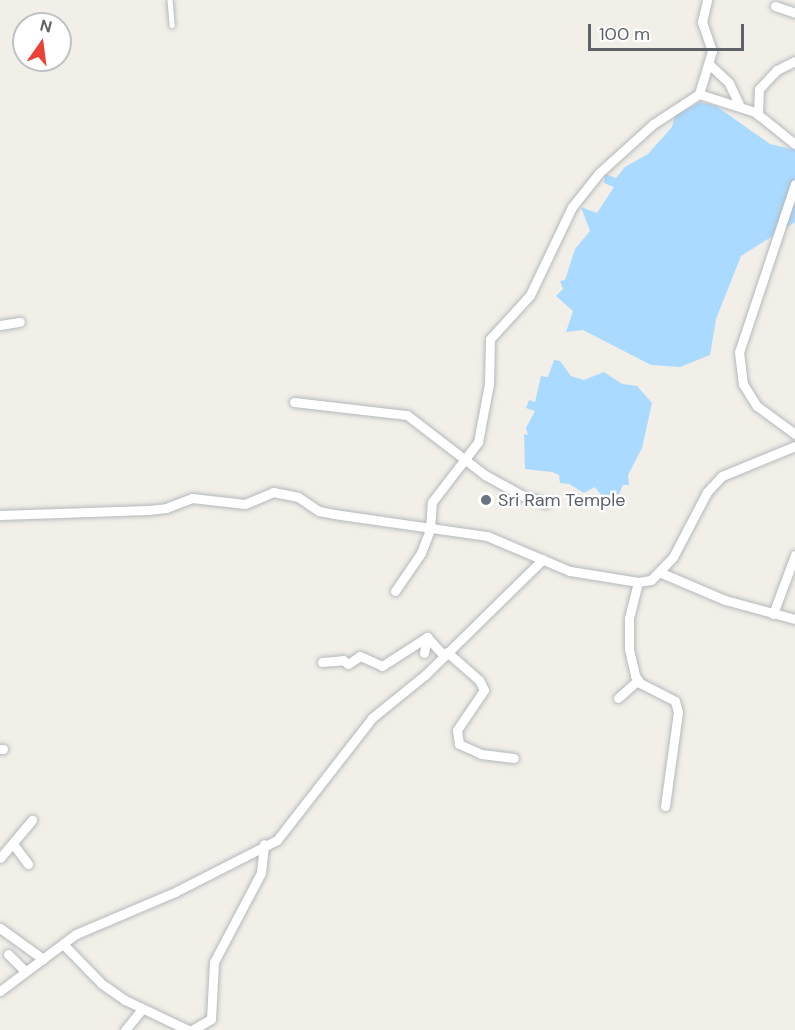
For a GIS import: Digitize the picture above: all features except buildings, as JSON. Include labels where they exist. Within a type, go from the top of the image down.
[{"type":"street","points":[[395,591],[403,575],[416,565],[430,529],[432,502],[462,459],[478,442],[483,429],[490,339],[530,295],[572,207],[599,172],[639,136],[699,94],[710,65],[712,44],[702,22],[707,0]]},
{"type":"street","points":[[775,6],[795,13]]},
{"type":"street","points":[[758,115],[759,89],[777,70],[795,61]]},
{"type":"street","points":[[710,65],[729,83],[738,104]]},
{"type":"street","points":[[699,94],[738,104],[758,115],[795,144]]},
{"type":"street","points":[[795,184],[739,352],[743,384],[756,406],[795,434]]},
{"type":"street","points":[[0,325],[20,322]]},
{"type":"street","points":[[294,402],[407,415],[462,459],[498,483],[546,502]]},
{"type":"street","points":[[0,514],[148,510],[166,508],[192,498],[244,504],[273,492],[298,497],[319,511],[494,538],[570,571],[638,582],[651,580],[673,557],[708,492],[722,476],[795,446]]},
{"type":"street","points":[[773,614],[795,555]]},
{"type":"street","points":[[0,991],[86,929],[175,892],[264,844],[277,840],[372,718],[392,705],[543,559]]},
{"type":"street","points":[[659,572],[724,600],[795,619]]},
{"type":"street","points":[[638,582],[630,610],[629,649],[638,680],[675,701],[678,712],[665,806]]},
{"type":"street","points":[[427,638],[479,680],[484,690],[457,730],[459,744],[481,754],[514,758]]},
{"type":"street","points":[[322,662],[343,660],[348,664],[360,656],[382,666],[399,652],[427,638]]},
{"type":"street","points":[[424,653],[427,638]]},
{"type":"street","points":[[412,657],[415,646]]},
{"type":"street","points":[[618,698],[638,680]]},
{"type":"street","points":[[0,858],[32,820]]},
{"type":"street","points":[[13,844],[28,864]]},
{"type":"street","points":[[63,944],[102,984],[141,1010],[190,1030],[211,1019],[214,962],[261,873],[264,844]]},
{"type":"street","points":[[0,928],[43,959]]},
{"type":"street","points":[[8,954],[25,971]]},
{"type":"street","points":[[125,1030],[141,1010]]},
{"type":"lane","points":[[170,0],[172,25]]},
{"type":"water","points":[[700,102],[716,106],[770,144],[795,150],[795,222],[741,256],[716,319],[710,355],[680,367],[651,365],[583,330],[566,332],[573,311],[556,296],[563,289],[560,281],[565,280],[575,249],[590,231],[581,207],[597,213],[614,187],[604,183],[605,174],[616,178],[625,167],[648,154],[672,127],[675,116]]},
{"type":"water","points":[[554,360],[560,361],[571,376],[584,380],[604,372],[622,384],[637,386],[652,403],[642,448],[628,475],[629,485],[623,485],[619,494],[602,496],[595,487],[584,493],[569,484],[560,483],[559,475],[552,472],[525,469],[524,434],[528,435],[526,428],[535,411],[526,408],[529,400],[535,402],[541,376],[548,377]]},
{"type":"place","name":"Sri Ram Temple","points":[[486,500]]}]
